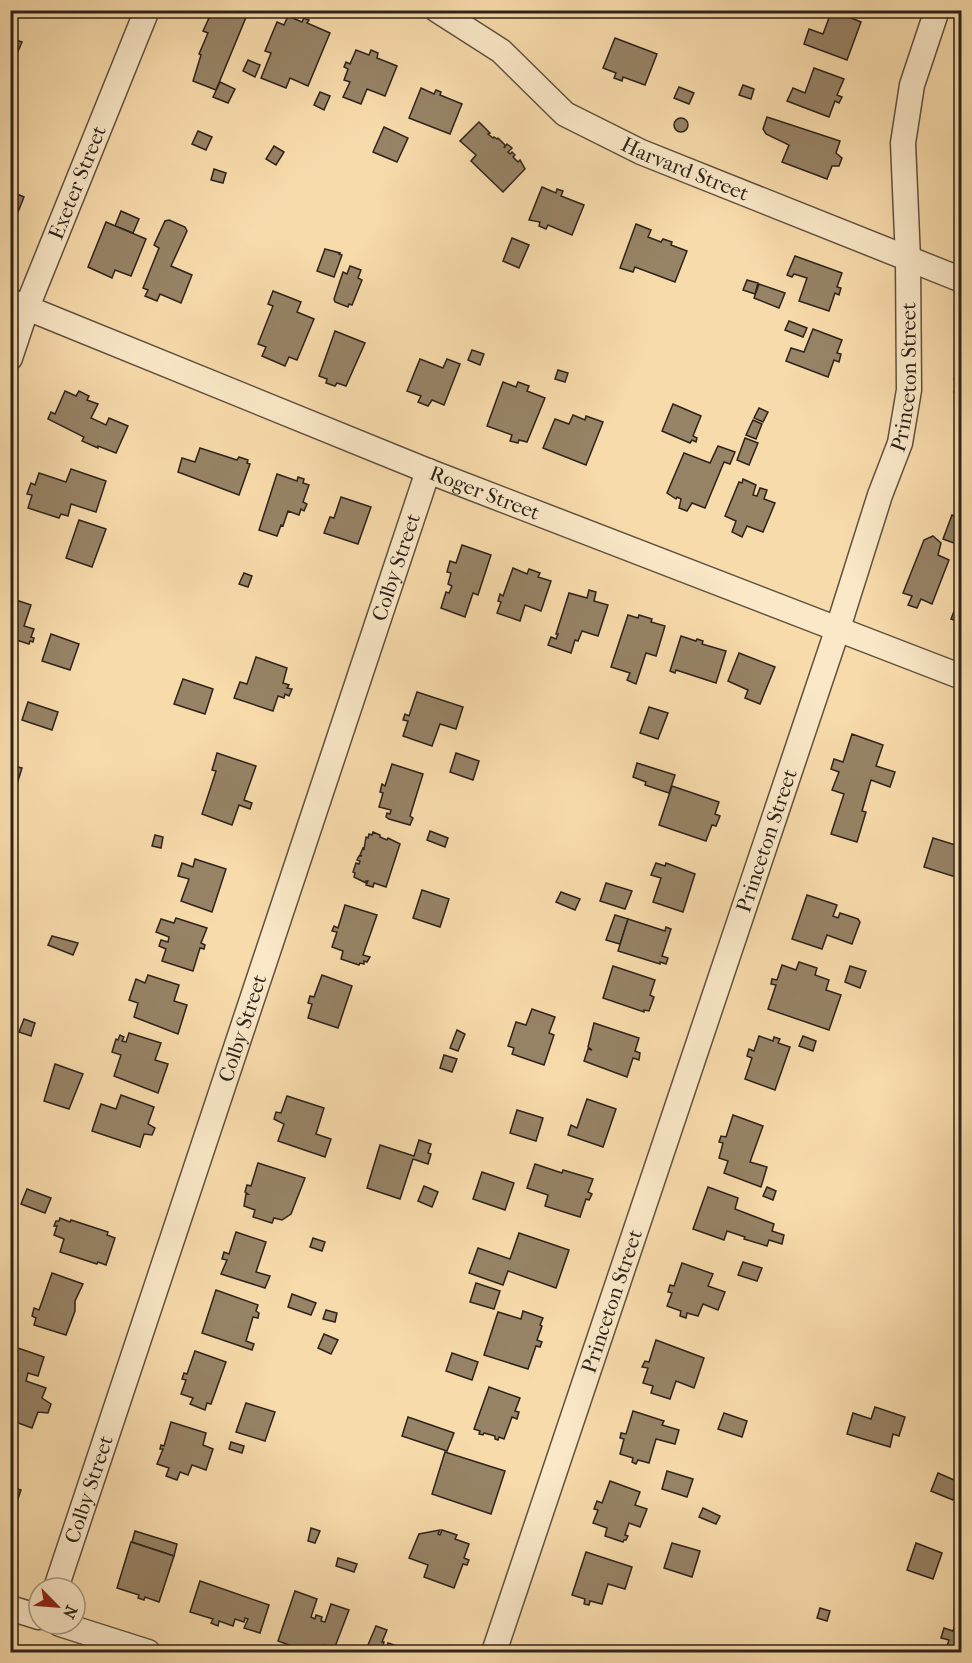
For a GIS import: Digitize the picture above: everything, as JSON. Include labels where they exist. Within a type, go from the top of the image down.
[{"type":"street","name":"Exeter Street","points":[[10,358],[19,304],[147,10]]},
{"type":"street","name":"Harvard Street","points":[[437,10],[501,51],[565,114],[641,152],[962,280]]},
{"type":"street","name":"Princeton Street","points":[[494,1653],[838,628],[880,495],[900,443],[909,390],[908,259],[903,143],[912,85],[937,10]]},
{"type":"street","name":"Roger Street","points":[[19,304],[428,471],[962,677]]},
{"type":"street","name":"Colby Street","points":[[60,1576],[428,471]]},
{"type":"street","points":[[10,1608],[27,1613]]},
{"type":"street","points":[[87,1633],[148,1653]]},
{"type":"building","points":[[209,10],[249,10],[216,90],[193,81],[201,55],[199,54],[208,33],[203,31],[209,18],[206,17]]},
{"type":"building","points":[[832,10],[861,22],[847,60],[804,44],[809,29],[823,34]]},
{"type":"building","points":[[288,16],[302,22],[304,18],[309,20],[307,23],[330,33],[308,86],[290,78],[286,88],[261,78],[271,53],[265,51],[277,22],[284,25]]},
{"type":"building","points":[[10,38],[22,42],[16,56],[10,53]]},
{"type":"building","points":[[615,38],[657,54],[645,85],[623,77],[622,81],[614,78],[616,73],[603,68]]},
{"type":"building","points":[[356,50],[369,55],[371,50],[378,53],[377,58],[397,66],[385,96],[367,89],[361,104],[343,97],[350,82],[344,80],[348,69],[344,67],[346,62],[350,64]]},
{"type":"building","points":[[248,60],[260,65],[255,77],[243,71]]},
{"type":"building","points":[[814,68],[844,79],[837,95],[842,97],[839,103],[835,101],[829,117],[787,101],[793,88],[805,93]]},
{"type":"building","points":[[220,82],[235,89],[228,103],[213,97]]},
{"type":"building","points":[[743,85],[754,89],[751,99],[739,95]]},
{"type":"building","points":[[679,87],[694,93],[689,104],[674,98]]},
{"type":"building","points":[[421,88],[434,94],[436,90],[441,92],[440,95],[462,104],[450,134],[409,118]]},
{"type":"building","points":[[320,92],[330,96],[324,110],[314,105]]},
{"type":"building","points":[[767,117],[840,141],[836,153],[842,158],[839,166],[832,166],[827,179],[782,162],[789,145],[766,134],[763,129]]},
{"type":"building","points":[[678,118],[684,118],[688,125],[684,132],[678,132],[674,128],[674,122]]},
{"type":"building","points":[[479,122],[490,133],[488,134],[493,138],[498,138],[505,145],[504,148],[507,144],[512,148],[508,152],[515,155],[513,157],[518,162],[520,160],[525,169],[503,192],[471,161],[476,155],[460,141]]},
{"type":"building","points":[[384,127],[408,138],[397,162],[373,152]]},
{"type":"building","points":[[198,131],[212,137],[206,150],[192,144]]},
{"type":"building","points":[[274,146],[284,152],[276,165],[266,159]]},
{"type":"building","points":[[214,169],[226,173],[223,183],[211,180]]},
{"type":"building","points":[[542,187],[556,193],[557,189],[563,191],[561,196],[584,205],[572,235],[548,225],[546,229],[539,226],[540,222],[529,220]]},
{"type":"building","points":[[10,191],[24,197],[10,232]]},
{"type":"building","points":[[121,211],[139,219],[133,233],[115,226]]},
{"type":"building","points":[[169,220],[185,227],[187,231],[171,266],[192,275],[181,303],[160,294],[157,301],[145,296],[148,290],[143,288],[159,248],[154,245],[165,221]]},
{"type":"building","points":[[106,222],[146,239],[131,276],[115,270],[112,278],[88,267]]},
{"type":"building","points":[[636,224],[651,230],[648,237],[661,242],[663,239],[672,242],[671,245],[687,251],[675,282],[635,267],[633,272],[620,268]]},
{"type":"building","points":[[512,238],[529,245],[519,268],[503,261]]},
{"type":"building","points":[[325,249],[342,255],[334,277],[317,271]]},
{"type":"building","points":[[795,256],[842,273],[837,287],[841,288],[839,295],[835,293],[829,311],[799,301],[807,278],[794,274],[792,277],[787,275]]},
{"type":"building","points":[[350,266],[361,270],[358,278],[362,280],[352,305],[349,304],[348,307],[335,302],[334,299],[343,272],[347,274]]},
{"type":"building","points":[[747,280],[758,283],[755,294],[743,290]]},
{"type":"building","points":[[759,284],[785,293],[779,308],[754,298]]},
{"type":"building","points":[[273,291],[301,302],[297,312],[314,319],[297,360],[289,357],[285,366],[262,356],[266,347],[258,344],[273,306],[268,304]]},
{"type":"building","points":[[789,321],[807,328],[803,337],[785,330]]},
{"type":"building","points":[[813,329],[842,340],[837,353],[841,354],[839,362],[834,360],[828,377],[786,361],[791,348],[804,352]]},
{"type":"building","points":[[335,331],[365,343],[346,386],[326,383],[327,379],[319,376]]},
{"type":"building","points":[[472,350],[484,354],[480,365],[468,360]]},
{"type":"building","points":[[420,359],[443,368],[447,359],[460,364],[444,405],[432,400],[428,406],[418,402],[421,396],[407,391]]},
{"type":"building","points":[[558,370],[568,373],[565,382],[555,379]]},
{"type":"building","points":[[958,370],[962,370],[962,395],[954,392],[958,380],[954,379]]},
{"type":"building","points":[[503,382],[516,387],[518,382],[529,386],[527,391],[545,398],[527,442],[510,441],[512,435],[487,426]]},
{"type":"building","points":[[65,391],[76,396],[79,391],[89,396],[87,400],[98,404],[91,418],[106,425],[109,418],[128,426],[116,453],[82,441],[84,437],[48,419],[51,412],[55,414]]},
{"type":"building","points":[[673,404],[701,416],[693,436],[697,438],[696,442],[692,440],[690,443],[662,431]]},
{"type":"building","points":[[759,408],[768,412],[763,422],[754,418]]},
{"type":"building","points":[[573,415],[585,420],[586,416],[603,422],[586,465],[543,448],[555,419],[569,424]]},
{"type":"building","points":[[753,420],[762,424],[756,439],[746,435]]},
{"type":"building","points":[[745,438],[758,443],[749,465],[737,460]]},
{"type":"building","points":[[718,446],[735,452],[730,464],[724,462],[705,508],[692,503],[687,511],[679,508],[681,499],[677,497],[676,499],[667,493],[684,453],[710,463]]},
{"type":"building","points":[[200,448],[237,460],[239,457],[248,460],[247,463],[250,464],[239,495],[178,472],[182,458],[195,462]]},
{"type":"building","points":[[71,469],[106,481],[96,512],[71,504],[68,516],[61,514],[59,518],[28,508],[32,495],[27,494],[31,483],[35,485],[39,473],[66,482]]},
{"type":"building","points":[[277,474],[297,481],[298,477],[304,479],[303,483],[309,485],[303,502],[307,504],[304,511],[301,509],[299,515],[288,511],[277,536],[259,530]]},
{"type":"building","points":[[743,479],[756,485],[753,495],[757,496],[760,488],[767,490],[764,499],[775,503],[763,532],[747,526],[742,537],[732,532],[736,521],[725,516],[739,482],[742,483]]},
{"type":"building","points":[[341,497],[371,507],[358,544],[324,533],[330,517],[334,518]]},
{"type":"building","points":[[952,515],[962,519],[962,546],[943,539]]},
{"type":"building","points":[[79,520],[106,529],[92,567],[66,558]]},
{"type":"building","points":[[933,536],[941,543],[938,555],[949,560],[932,604],[921,599],[917,608],[908,605],[912,596],[903,593],[924,540]]},
{"type":"building","points":[[462,545],[491,555],[478,595],[473,593],[465,617],[441,608],[446,592],[449,593],[452,586],[448,584],[451,573],[447,572],[450,561],[456,563]]},
{"type":"building","points":[[513,568],[527,574],[529,569],[540,573],[538,577],[551,581],[541,611],[525,605],[520,621],[497,613],[501,602],[498,601],[500,594],[503,596]]},
{"type":"building","points":[[244,573],[252,576],[248,587],[239,584]]},
{"type":"building","points":[[589,590],[596,592],[594,601],[608,605],[598,636],[582,631],[578,641],[575,640],[571,653],[548,645],[551,637],[556,639],[569,593],[587,598]]},
{"type":"building","points":[[962,591],[962,623],[951,619]]},
{"type":"building","points":[[10,598],[31,605],[24,626],[34,629],[31,637],[34,638],[33,642],[30,641],[29,644],[10,638]]},
{"type":"building","points":[[628,615],[638,618],[639,615],[665,626],[656,656],[646,653],[636,684],[627,680],[630,673],[611,667]]},
{"type":"building","points":[[51,634],[79,644],[70,670],[42,661]]},
{"type":"building","points":[[681,636],[703,641],[702,644],[726,651],[716,683],[676,670],[675,673],[670,671]]},
{"type":"building","points":[[739,653],[775,667],[760,704],[745,698],[748,690],[728,681]]},
{"type":"building","points":[[256,657],[287,668],[283,683],[289,685],[287,688],[292,689],[289,696],[285,694],[284,698],[278,696],[273,711],[234,698],[240,682],[247,684]]},
{"type":"building","points":[[183,679],[213,689],[205,714],[174,704]]},
{"type":"building","points":[[417,692],[463,707],[456,729],[440,724],[432,746],[403,736],[408,721],[403,720],[405,714],[409,716]]},
{"type":"building","points":[[28,702],[58,712],[52,730],[22,720]]},
{"type":"building","points":[[649,707],[668,713],[658,739],[640,733]]},
{"type":"building","points":[[852,734],[883,745],[876,766],[895,772],[890,787],[871,780],[862,811],[866,812],[857,842],[831,834],[844,794],[832,790],[839,772],[831,769],[834,759],[843,762]]},
{"type":"building","points":[[217,753],[256,766],[244,800],[252,803],[250,809],[239,805],[232,825],[202,814],[216,771],[212,770]]},
{"type":"building","points":[[456,753],[479,761],[473,780],[450,772]]},
{"type":"building","points":[[637,763],[675,775],[669,793],[645,785],[646,782],[633,777]]},
{"type":"building","points":[[392,764],[423,774],[410,816],[413,818],[410,825],[389,819],[386,817],[391,810],[379,807],[383,793],[380,792],[382,784],[385,786]]},
{"type":"building","points":[[10,765],[22,768],[17,784],[10,782]]},
{"type":"building","points":[[672,786],[719,802],[715,814],[720,816],[716,826],[712,825],[706,841],[659,825]]},
{"type":"building","points":[[430,831],[448,838],[445,847],[427,840]]},
{"type":"building","points":[[373,832],[400,844],[386,887],[374,883],[373,887],[366,885],[368,881],[366,883],[354,877],[353,872],[356,863],[359,864],[360,861],[357,860],[359,856],[362,856],[360,855],[364,849],[366,837],[368,838]]},
{"type":"building","points":[[155,835],[163,837],[161,848],[152,846]]},
{"type":"building","points":[[933,838],[962,847],[962,879],[924,867]]},
{"type":"building","points":[[195,859],[226,869],[212,912],[181,901],[189,879],[178,876],[182,863],[193,867]]},
{"type":"building","points":[[656,863],[665,866],[666,863],[695,874],[683,912],[653,902],[661,878],[651,875]]},
{"type":"building","points":[[606,883],[632,891],[625,909],[600,901]]},
{"type":"building","points":[[422,890],[449,899],[440,927],[413,918]]},
{"type":"building","points":[[561,892],[580,899],[575,910],[556,902]]},
{"type":"building","points":[[807,895],[837,905],[833,916],[838,918],[840,913],[858,919],[860,922],[852,944],[827,935],[822,949],[792,939]]},
{"type":"building","points":[[345,905],[377,915],[363,955],[370,957],[367,962],[364,961],[364,964],[359,965],[341,959],[343,951],[332,947],[337,932],[332,931],[334,926],[338,928]]},
{"type":"building","points":[[615,915],[628,919],[620,944],[606,940]]},
{"type":"building","points":[[176,918],[207,928],[201,943],[205,945],[204,949],[200,948],[193,971],[162,961],[166,949],[159,946],[161,940],[168,942],[169,937],[156,932],[161,919],[174,923]]},
{"type":"building","points":[[628,919],[665,931],[666,927],[671,929],[662,956],[668,958],[666,964],[618,951]]},
{"type":"building","points":[[52,936],[78,943],[73,955],[48,945]]},
{"type":"building","points":[[799,962],[817,968],[815,975],[829,980],[826,990],[841,995],[829,1030],[768,1009],[776,985],[771,984],[772,979],[777,980],[782,965],[796,970]]},
{"type":"building","points":[[613,966],[655,980],[650,995],[654,997],[649,1011],[644,1010],[644,1012],[603,998]]},
{"type":"building","points":[[850,966],[866,971],[860,988],[845,982]]},
{"type":"building","points":[[148,975],[179,985],[174,1001],[187,1005],[178,1034],[134,1017],[138,1003],[129,1000],[136,979],[145,983]]},
{"type":"building","points":[[322,975],[352,986],[338,1028],[308,1018],[312,1004],[308,1003],[310,996],[314,997]]},
{"type":"building","points":[[532,1009],[555,1017],[549,1033],[554,1035],[544,1065],[512,1054],[514,1048],[508,1046],[516,1022],[526,1025]]},
{"type":"building","points":[[24,1019],[35,1023],[31,1036],[19,1032]]},
{"type":"building","points":[[594,1023],[639,1038],[635,1051],[640,1053],[639,1060],[633,1058],[627,1077],[584,1061],[588,1049],[592,1050],[588,1047]]},
{"type":"building","points":[[457,1030],[465,1034],[458,1051],[450,1048]]},
{"type":"building","points":[[129,1033],[161,1043],[155,1060],[168,1064],[158,1093],[114,1076],[121,1055],[112,1052],[116,1039],[118,1040],[120,1035],[124,1037],[122,1041],[126,1042]]},
{"type":"building","points":[[759,1036],[773,1041],[774,1037],[780,1039],[778,1043],[790,1047],[775,1090],[745,1079],[752,1058],[747,1056],[749,1049],[754,1051]]},
{"type":"building","points":[[803,1036],[816,1041],[813,1051],[799,1046]]},
{"type":"building","points":[[444,1055],[457,1059],[452,1072],[440,1068]]},
{"type":"building","points":[[55,1064],[83,1074],[69,1109],[44,1101]]},
{"type":"building","points":[[121,1095],[154,1107],[148,1124],[155,1128],[152,1135],[144,1134],[140,1147],[92,1131],[101,1104],[116,1109]]},
{"type":"building","points":[[287,1096],[324,1108],[316,1134],[331,1139],[325,1157],[278,1141],[284,1124],[274,1119],[276,1112],[281,1113]]},
{"type":"building","points":[[587,1099],[616,1109],[603,1147],[568,1135],[571,1125],[577,1128]]},
{"type":"building","points":[[517,1110],[543,1118],[536,1141],[510,1133]]},
{"type":"building","points":[[733,1115],[763,1126],[750,1162],[767,1167],[761,1187],[724,1173],[728,1161],[719,1158],[723,1143],[719,1142],[721,1136],[726,1137]]},
{"type":"building","points":[[419,1140],[431,1144],[428,1164],[413,1159],[400,1199],[367,1188],[380,1145],[414,1156]]},
{"type":"building","points":[[258,1163],[305,1178],[291,1214],[282,1220],[274,1218],[272,1223],[253,1217],[255,1210],[244,1206],[246,1194],[248,1194],[245,1192],[247,1185],[251,1186]]},
{"type":"building","points":[[535,1164],[562,1173],[563,1170],[593,1179],[588,1192],[592,1194],[589,1200],[586,1199],[580,1217],[545,1206],[548,1195],[527,1188]]},
{"type":"building","points":[[482,1172],[514,1183],[505,1210],[473,1199]]},
{"type":"building","points":[[424,1186],[438,1192],[432,1207],[418,1201]]},
{"type":"building","points":[[708,1187],[738,1198],[735,1209],[774,1224],[772,1231],[784,1235],[782,1244],[769,1240],[767,1246],[727,1231],[724,1240],[693,1229]]},
{"type":"building","points":[[767,1187],[776,1191],[773,1200],[763,1196]]},
{"type":"building","points":[[27,1189],[51,1198],[45,1213],[21,1204]]},
{"type":"building","points":[[60,1218],[108,1232],[107,1235],[115,1238],[106,1265],[60,1252],[64,1239],[54,1235],[57,1226],[54,1226]]},
{"type":"building","points":[[236,1232],[266,1242],[256,1272],[270,1276],[265,1288],[221,1274],[227,1260],[222,1259],[224,1252],[229,1254]]},
{"type":"building","points":[[519,1233],[569,1250],[556,1288],[508,1271],[503,1285],[469,1273],[478,1248],[510,1259]]},
{"type":"building","points":[[313,1238],[325,1242],[322,1251],[310,1247]]},
{"type":"building","points":[[743,1262],[762,1268],[757,1281],[738,1275]]},
{"type":"building","points":[[682,1263],[713,1274],[708,1286],[725,1292],[718,1310],[703,1304],[698,1316],[687,1313],[686,1318],[680,1316],[681,1311],[667,1306],[672,1293],[668,1292],[670,1285],[674,1286]]},
{"type":"building","points":[[52,1273],[83,1284],[75,1301],[75,1311],[66,1335],[34,1325],[36,1318],[32,1316],[34,1308],[39,1310]]},
{"type":"building","points":[[476,1283],[500,1291],[494,1309],[470,1302]]},
{"type":"building","points":[[216,1290],[258,1305],[256,1311],[259,1313],[258,1318],[253,1317],[246,1341],[254,1344],[252,1350],[202,1333]]},
{"type":"building","points":[[292,1294],[316,1303],[311,1315],[288,1307]]},
{"type":"building","points":[[326,1310],[337,1313],[335,1322],[323,1319]]},
{"type":"building","points":[[523,1311],[543,1318],[537,1340],[542,1342],[540,1347],[536,1346],[528,1369],[484,1355],[498,1312],[521,1319]]},
{"type":"building","points":[[324,1334],[338,1340],[331,1354],[318,1348]]},
{"type":"building","points":[[656,1340],[704,1358],[694,1388],[676,1381],[670,1399],[651,1393],[653,1386],[643,1383],[648,1368],[642,1367],[645,1361],[649,1362]]},
{"type":"building","points":[[15,1347],[44,1357],[38,1376],[28,1373],[26,1381],[46,1388],[42,1398],[51,1404],[48,1413],[38,1412],[32,1428],[10,1420],[10,1392],[18,1370],[10,1367]]},
{"type":"building","points":[[195,1351],[226,1362],[211,1404],[207,1403],[205,1410],[190,1404],[193,1398],[181,1394],[186,1380],[182,1379],[184,1373],[187,1374]]},
{"type":"building","points":[[452,1353],[478,1362],[472,1380],[446,1371]]},
{"type":"building","points":[[489,1387],[520,1398],[515,1411],[519,1412],[517,1419],[512,1417],[504,1439],[499,1437],[498,1440],[495,1436],[479,1434],[480,1431],[474,1429]]},
{"type":"building","points":[[246,1403],[275,1412],[265,1441],[236,1432]]},
{"type":"building","points":[[875,1407],[905,1417],[899,1436],[893,1434],[890,1447],[847,1434],[853,1413],[871,1419]]},
{"type":"building","points":[[633,1411],[664,1421],[662,1425],[679,1430],[675,1444],[656,1439],[649,1463],[638,1460],[636,1464],[632,1462],[633,1458],[620,1454],[624,1439],[620,1438],[621,1433],[626,1434]]},
{"type":"building","points":[[724,1413],[747,1421],[742,1437],[718,1429]]},
{"type":"building","points":[[408,1417],[454,1433],[447,1451],[402,1436]]},
{"type":"building","points":[[171,1422],[206,1433],[203,1445],[213,1449],[206,1470],[192,1465],[188,1475],[180,1472],[177,1480],[166,1476],[169,1468],[157,1464],[163,1449],[160,1449],[161,1445],[164,1446]]},
{"type":"building","points":[[231,1442],[244,1446],[242,1453],[229,1449]]},
{"type":"building","points":[[445,1452],[505,1471],[491,1514],[432,1494]]},
{"type":"building","points":[[667,1471],[693,1479],[687,1497],[662,1489]]},
{"type":"building","points":[[938,1473],[961,1483],[953,1500],[931,1491]]},
{"type":"building","points":[[610,1481],[640,1492],[635,1505],[647,1509],[640,1527],[629,1523],[625,1535],[628,1536],[623,1542],[605,1536],[607,1528],[593,1523],[598,1510],[594,1509],[597,1501],[602,1503]]},
{"type":"building","points":[[10,1487],[21,1490],[10,1522]]},
{"type":"building","points":[[703,1508],[720,1516],[716,1524],[699,1517]]},
{"type":"building","points":[[311,1528],[320,1531],[315,1543],[308,1541]]},
{"type":"building","points":[[440,1530],[438,1534],[440,1535],[442,1530],[457,1535],[455,1539],[469,1544],[464,1558],[469,1560],[467,1565],[463,1564],[454,1588],[424,1577],[428,1565],[409,1558],[419,1534]]},
{"type":"building","points":[[135,1531],[177,1544],[174,1556],[132,1542]]},
{"type":"building","points":[[131,1542],[174,1556],[159,1602],[145,1597],[144,1600],[138,1598],[139,1595],[117,1588]]},
{"type":"building","points":[[672,1543],[700,1551],[692,1577],[664,1568]]},
{"type":"building","points":[[916,1543],[942,1553],[933,1579],[907,1570]]},
{"type":"building","points":[[586,1552],[632,1567],[625,1589],[608,1584],[602,1604],[590,1601],[589,1605],[584,1604],[585,1599],[572,1595]]},
{"type":"building","points":[[338,1558],[357,1564],[354,1572],[336,1566]]},
{"type":"building","points":[[200,1581],[269,1605],[260,1633],[244,1628],[248,1619],[245,1618],[244,1622],[235,1619],[233,1626],[219,1621],[218,1626],[211,1623],[213,1619],[190,1612]]},
{"type":"building","points":[[295,1591],[317,1599],[311,1617],[315,1619],[316,1615],[322,1617],[321,1621],[325,1622],[331,1604],[349,1610],[333,1652],[329,1652],[330,1647],[324,1645],[322,1652],[309,1652],[278,1641]]},
{"type":"building","points":[[820,1608],[830,1611],[827,1621],[817,1618]]},
{"type":"building","points":[[960,1610],[962,1611],[962,1652],[945,1652],[949,1640],[941,1638],[944,1628],[953,1631]]},
{"type":"building","points":[[376,1626],[387,1630],[382,1642],[384,1642],[382,1650],[385,1651],[388,1643],[415,1652],[365,1652]]}]
